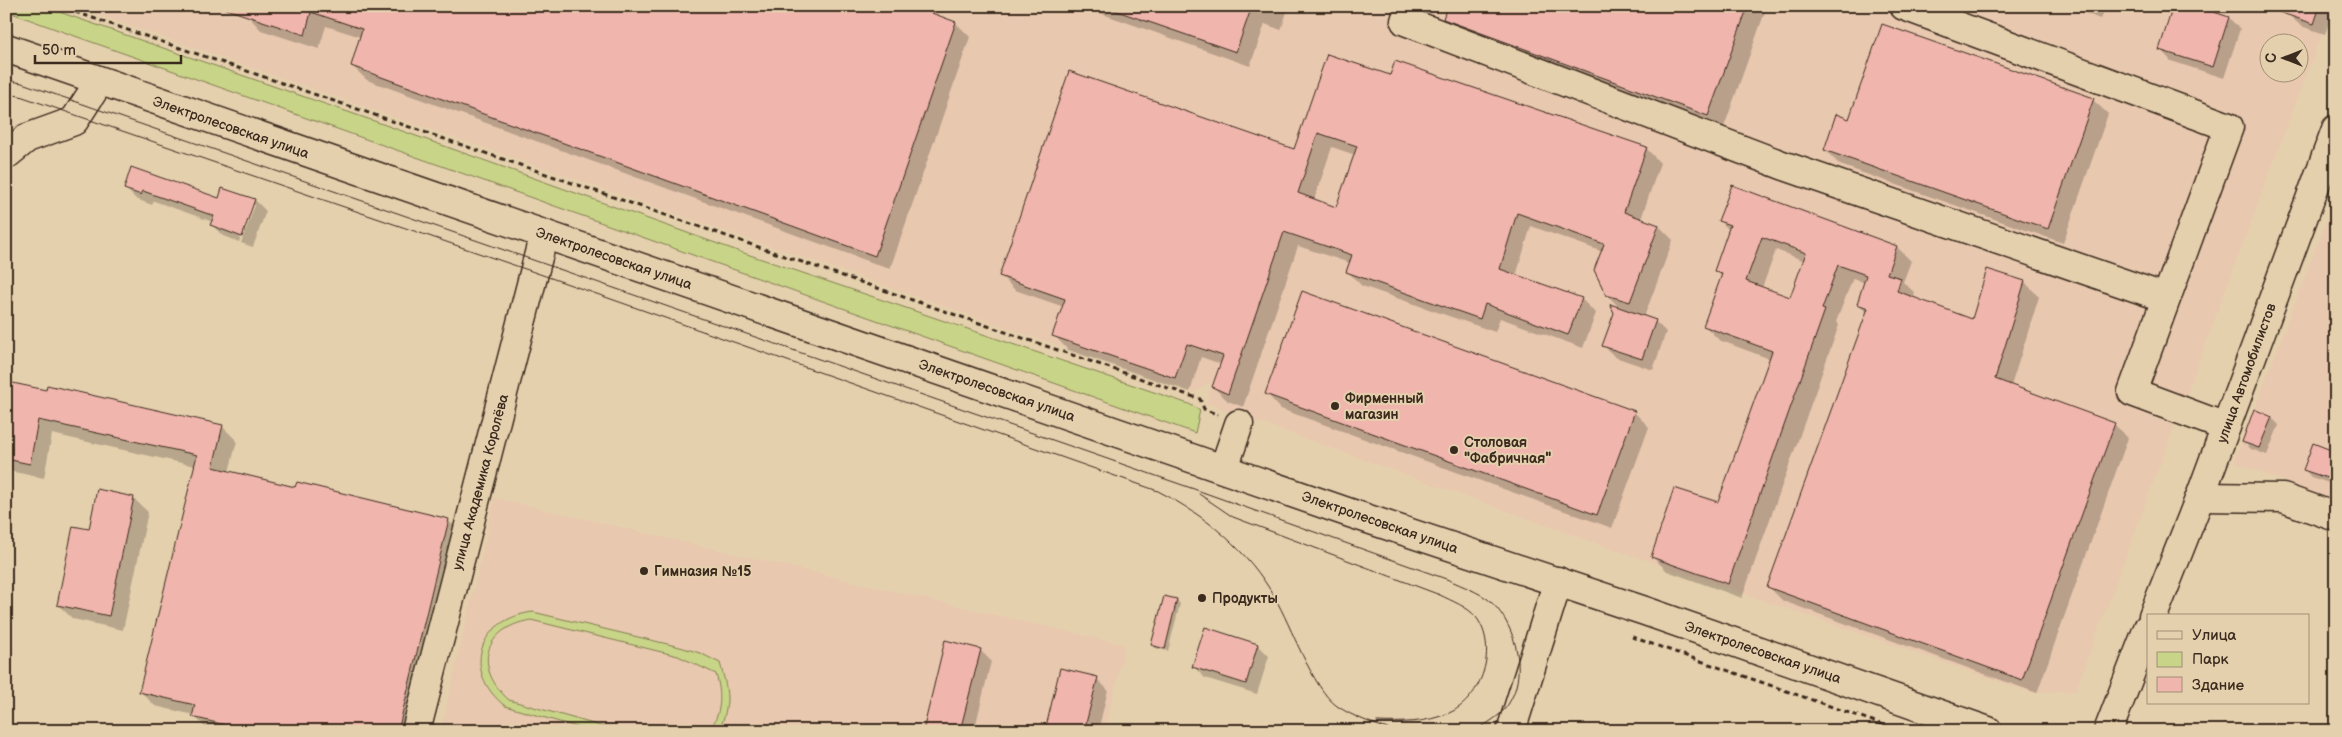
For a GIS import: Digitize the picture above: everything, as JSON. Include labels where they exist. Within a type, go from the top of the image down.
[{"type":"main road","points":[[1410,6],[1405,21],[1782,165],[2166,298]]},
{"type":"main road","points":[[1904,6],[2229,127],[2132,392],[2226,427]]},
{"type":"main road","name":"Электролесовская улица","points":[[6,48],[1350,513],[1558,581],[1988,731]]},
{"type":"main road","points":[[6,155],[27,138],[74,121],[100,82]]},
{"type":"main road","name":"улица Автомобилистов","points":[[2154,614],[2226,427],[2336,128]]},
{"type":"main road","name":"улица Академика Королёва","points":[[416,731],[544,234]]},
{"type":"main road","points":[[1224,468],[1239,425]]},
{"type":"main road","points":[[2200,496],[2284,498],[2336,517]]},
{"type":"main road","points":[[1510,731],[1558,581]]},
{"type":"main road","points":[[2108,731],[2147,631]]},
{"type":"path","points":[[58,6],[1200,399],[1204,408],[1239,425]]},
{"type":"path","points":[[1632,637],[1901,731]]},
{"type":"path","points":[[1361,731],[1361,728],[1364,731]]},
{"type":"shaded area","points":[[72,6],[2332,6],[2310,65],[2310,32],[2260,32],[2260,82],[2303,82],[2075,691],[2030,692],[1596,543],[1206,403],[1213,381],[1194,392]]},
{"type":"shaded area","points":[[2336,196],[2336,503],[2234,462]]},
{"type":"shaded area","name":"Гимназия №15","points":[[495,498],[1125,645],[1105,731],[441,731]]},
{"type":"green space","points":[[6,6],[42,6],[377,122],[735,250],[1189,404],[1200,410],[1195,433],[72,35],[6,11]]},
{"type":"green space","points":[[533,612],[680,647],[700,653],[720,663],[725,682],[727,704],[719,731],[709,731],[719,710],[720,703],[716,674],[678,656],[531,620],[515,624],[502,631],[493,640],[488,651],[487,663],[490,675],[498,688],[509,700],[618,731],[590,731],[505,706],[491,692],[483,678],[480,663],[482,648],[488,636],[499,625],[514,617]]},
{"type":"building","points":[[227,6],[913,6],[956,22],[875,256],[351,66],[362,29],[311,12],[305,35],[226,9]]},
{"type":"building","points":[[1111,6],[1252,6],[1236,52],[1111,9]]},
{"type":"building","points":[[1447,6],[1748,6],[1708,116],[1443,19]]},
{"type":"building","points":[[2173,6],[2196,6],[2229,17],[2213,67],[2159,50]]},
{"type":"building","points":[[2271,6],[2320,6],[2314,24],[2270,9]]},
{"type":"building","points":[[1882,24],[2094,98],[2048,229],[1824,150],[1836,114],[1849,119]]},
{"type":"building","points":[[1327,54],[1390,75],[1395,61],[1647,147],[1624,212],[1659,225],[1630,302],[1606,295],[1594,270],[1604,244],[1517,213],[1500,269],[1582,298],[1568,335],[1485,304],[1480,319],[1346,272],[1352,255],[1284,232],[1228,394],[1212,387],[1223,356],[1187,344],[1175,378],[1052,336],[1065,299],[999,276],[1069,71],[1294,149]],"holes":[[[1318,133],[1357,146],[1336,207],[1298,193]]]},
{"type":"building","points":[[131,167],[219,198],[222,188],[255,199],[242,237],[210,225],[214,216],[143,191],[141,195],[124,189]]},
{"type":"building","points":[[1732,185],[1897,246],[1887,274],[1901,278],[1897,291],[1972,319],[1987,269],[2025,281],[1995,379],[2115,423],[2022,680],[1767,587],[1868,308],[1857,304],[1866,275],[1838,265],[1822,309],[1825,310],[1728,584],[1651,557],[1674,488],[1718,502],[1772,351],[1703,326],[1722,274],[1714,271],[1730,225],[1718,221]],"holes":[[[1762,237],[1806,253],[1790,297],[1746,281]]]},
{"type":"building","points":[[1302,291],[1635,411],[1597,515],[1265,394]]},
{"type":"building","points":[[1610,304],[1656,320],[1642,359],[1602,346],[1614,313]]},
{"type":"building","points":[[8,382],[46,390],[47,385],[223,425],[213,467],[295,487],[297,482],[449,519],[398,731],[233,731],[234,727],[192,717],[195,705],[139,692],[197,455],[38,420],[30,464],[6,459]]},
{"type":"building","points":[[2254,409],[2272,417],[2259,448],[2242,442]]},
{"type":"building","points":[[2313,443],[2336,452],[2336,457],[2327,478],[2303,470]]},
{"type":"building","points":[[97,489],[134,497],[109,616],[57,605],[73,526],[89,529]]},
{"type":"building","points":[[1164,596],[1177,599],[1165,649],[1151,645]]},
{"type":"building","points":[[1205,627],[1258,644],[1246,684],[1192,667]]},
{"type":"building","points":[[945,640],[981,649],[960,731],[923,731]]},
{"type":"building","points":[[1060,668],[1098,677],[1084,731],[1045,731]]},
{"type":"tram line","points":[[6,80],[22,83],[1194,489],[1465,587],[1486,598],[1500,612],[1508,626],[1518,656],[1516,688],[1510,702],[1497,717],[1474,731]]},
{"type":"tram line","points":[[6,94],[20,96],[534,272],[1158,491],[1209,523],[1239,550],[1252,565],[1275,598],[1311,671],[1328,697],[1337,706],[1350,714],[1393,731]]},
{"type":"tram line","points":[[1199,494],[1233,517],[1440,595],[1473,613],[1483,629],[1486,657],[1484,671],[1470,696],[1461,706],[1432,719],[1405,722],[1377,722]]},
{"type":"place","name":"Фирменный магазин","points":[[1335,406]]},
{"type":"place","name":"Столовая \"Фабричная\"","points":[[1454,450]]},
{"type":"place","name":"Гимназия №15","points":[[644,571]]},
{"type":"place","name":"Продукты","points":[[1202,598]]}]
